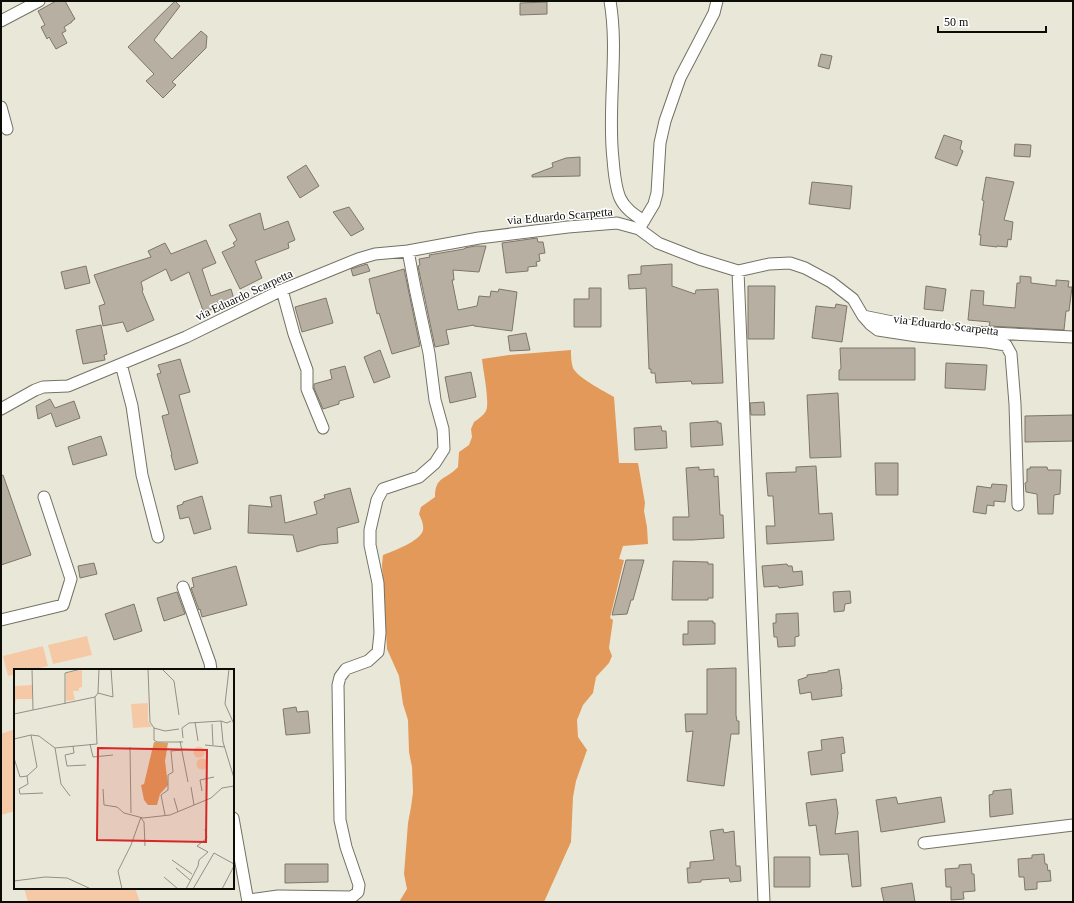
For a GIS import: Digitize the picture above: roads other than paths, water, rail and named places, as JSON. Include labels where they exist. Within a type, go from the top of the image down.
[{"type":"street","points":[[1,21],[39,1]]},
{"type":"street","points":[[610,1],[613,18],[611,120],[615,182],[621,199],[642,225],[654,204],[657,193],[660,142],[677,85],[714,13],[717,1]]},
{"type":"street","points":[[1,107],[8,129]]},
{"type":"street","name":"via Eduardo Scarpetta","points":[[1,410],[35,390],[43,387],[68,386],[186,337],[282,290],[358,259],[376,254],[408,251],[479,238],[568,227],[617,223],[642,225],[658,243],[699,259],[738,271],[769,264],[790,263],[805,268],[831,282],[852,299],[863,316],[878,330],[917,336],[1006,345],[1011,354],[1015,404],[1018,505]]},
{"type":"street","points":[[234,824],[248,901],[278,896],[352,897],[358,892],[359,885],[346,847],[340,820],[338,685],[340,677],[346,669],[368,661],[378,652],[380,633],[378,583],[370,545],[370,530],[377,500],[383,489],[419,477],[435,463],[444,449],[443,429],[435,400],[429,353],[408,251]]},
{"type":"street","points":[[738,271],[764,902]]},
{"type":"street","points":[[282,290],[294,334],[307,370],[307,389],[323,428]]},
{"type":"street","points":[[863,316],[917,327],[953,331],[1073,337]]},
{"type":"street","points":[[121,364],[132,406],[142,475],[158,537]]},
{"type":"street","points":[[1,620],[63,605],[70,579],[44,497]]},
{"type":"street","points":[[183,586],[211,669]]},
{"type":"street","points":[[924,843],[1073,824]]}]
